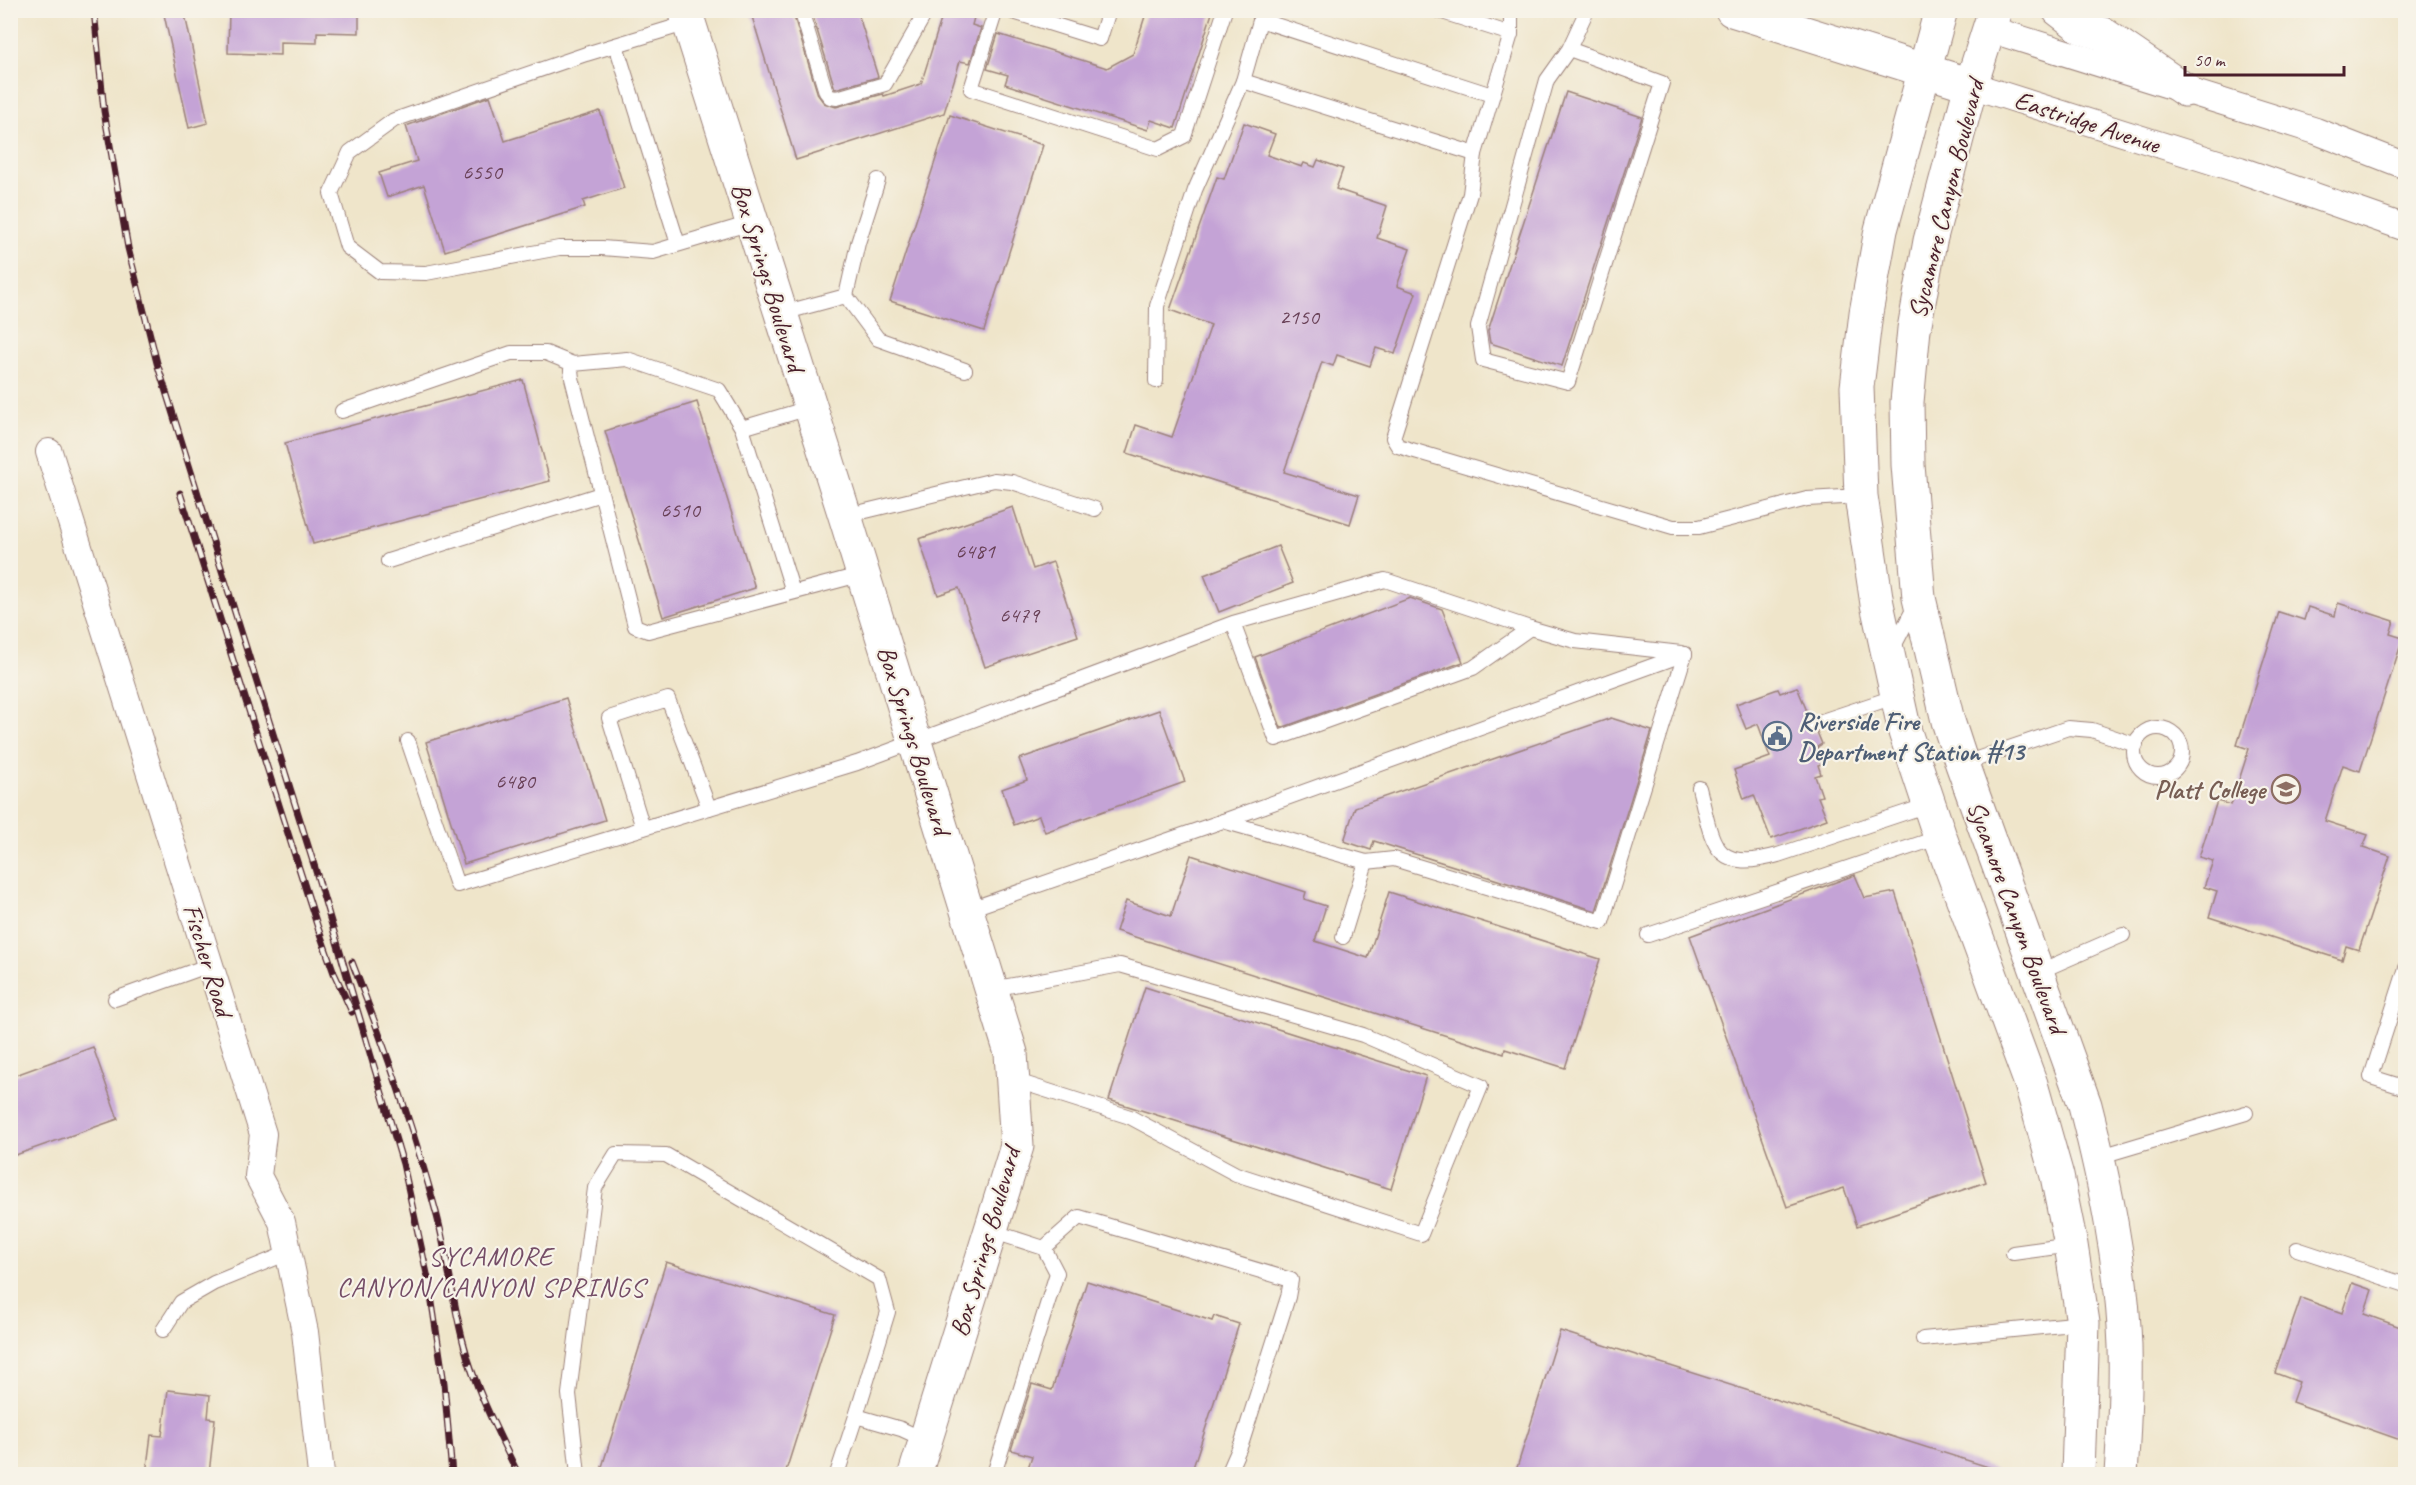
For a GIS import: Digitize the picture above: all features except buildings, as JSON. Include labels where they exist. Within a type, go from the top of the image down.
[{"type":"main road","name":"Eastridge Avenue","points":[[1732,10],[1971,85]]},
{"type":"main road","points":[[2059,10],[2081,27],[2103,34],[2185,90]]},
{"type":"main road","name":"Sycamore Canyon Boulevard","points":[[1940,11],[1881,230],[1866,313],[1857,387],[1861,496],[1877,604],[1905,732],[1928,805],[2031,1084],[2057,1176],[2083,1323],[2078,1474]]},
{"type":"main road","points":[[1940,11],[1992,20]]},
{"type":"main road","name":"Box Springs Boulevard","points":[[686,17],[845,516],[1011,1053],[1017,1146],[915,1474]]},
{"type":"main road","name":"Sycamore Canyon Boulevard","points":[[1992,20],[1971,85],[1930,241],[1909,366],[1908,465],[1919,598],[1948,722],[2085,1105],[2098,1157],[2114,1243],[2124,1328],[2126,1402],[2121,1474]]},
{"type":"main road","points":[[1928,805],[1947,806],[1956,813],[1966,845],[2005,880]]},
{"type":"street","points":[[1992,20],[2185,90],[2316,131],[2406,166]]},
{"type":"street","name":"Eastridge Avenue","points":[[1971,85],[2240,170],[2406,228]]},
{"type":"street","name":"Fischer Road","points":[[49,452],[263,1134],[258,1176],[282,1222],[305,1332],[321,1474]]},
{"type":"lane","points":[[801,10],[826,92],[830,97],[837,98],[885,84],[927,10]]},
{"type":"lane","points":[[996,10],[971,89],[1158,149],[1184,136],[1225,10]]},
{"type":"lane","points":[[1006,10],[1100,39],[1109,10]]},
{"type":"lane","points":[[1436,10],[1511,34]]},
{"type":"lane","points":[[1511,10],[1511,34],[1475,154],[1470,194],[1393,438],[1398,446],[1673,527],[1699,527],[1807,499],[1861,496]]},
{"type":"lane","points":[[1569,49],[1662,83],[1568,382],[1483,360],[1478,327],[1546,80],[1569,49],[1587,10]]},
{"type":"lane","points":[[1156,381],[1157,306],[1195,190],[1243,81],[1262,15],[1492,94]]},
{"type":"lane","points":[[686,17],[616,45],[394,120],[350,152],[331,194],[347,247],[380,272],[426,273],[560,248],[602,248],[653,252],[751,223]]},
{"type":"lane","points":[[616,45],[678,244]]},
{"type":"lane","points":[[1243,81],[1475,154]]},
{"type":"lane","points":[[879,180],[858,243],[846,296],[878,339],[965,370]]},
{"type":"lane","points":[[780,314],[846,296]]},
{"type":"lane","points":[[342,411],[511,352],[546,353],[573,364],[627,359],[690,382],[715,388],[742,428],[794,591]]},
{"type":"lane","points":[[573,364],[572,378],[635,626],[648,631],[863,574]]},
{"type":"lane","points":[[742,428],[809,408]]},
{"type":"lane","points":[[845,516],[994,480],[1012,482],[1095,509]]},
{"type":"lane","points":[[388,561],[601,494]]},
{"type":"lane","points":[[408,741],[458,885],[857,763],[1233,623],[1385,580],[1575,641],[1685,654]]},
{"type":"lane","points":[[1888,657],[1919,598]]},
{"type":"lane","points":[[1233,623],[1276,739],[1473,668],[1530,628]]},
{"type":"lane","points":[[967,910],[1223,821],[1685,654]]},
{"type":"lane","points":[[1223,821],[1366,862],[1394,859],[1602,922],[1685,654]]},
{"type":"lane","points":[[1813,724],[1897,696]]},
{"type":"lane","points":[[643,828],[609,718],[668,699],[709,808]]},
{"type":"lane","points":[[1962,764],[2068,728],[2092,730],[2136,745]]},
{"type":"lane","points":[[1699,788],[1712,841],[1725,857],[1739,862],[1756,862],[1928,805]]},
{"type":"lane","points":[[1648,935],[1940,837]]},
{"type":"lane","points":[[1343,937],[1366,862]]},
{"type":"lane","points":[[2038,972],[2123,935]]},
{"type":"lane","points":[[992,989],[1120,964],[1363,1035],[1480,1086],[1421,1234],[1236,1174],[1130,1117],[1013,1079]]},
{"type":"lane","points":[[116,999],[210,965]]},
{"type":"lane","points":[[2406,968],[2371,1077],[2406,1088]]},
{"type":"lane","points":[[2098,1157],[2246,1113]]},
{"type":"lane","points":[[578,1474],[569,1394],[595,1188],[616,1154],[666,1155],[879,1279],[888,1312],[837,1474]]},
{"type":"lane","points":[[1044,1248],[1079,1217],[1291,1280],[1288,1297],[1245,1431],[1228,1474]]},
{"type":"lane","points":[[991,1231],[1044,1248],[1057,1273],[994,1474]]},
{"type":"lane","points":[[2013,1253],[2071,1245]]},
{"type":"lane","points":[[2296,1249],[2406,1285]]},
{"type":"lane","points":[[164,1330],[181,1302],[214,1283],[288,1253]]},
{"type":"lane","points":[[1923,1339],[2083,1323]]},
{"type":"lane","points":[[856,1416],[901,1429],[925,1440]]},
{"type":"railway","points":[[94,10],[104,111],[128,248],[157,363],[315,868],[403,1164],[429,1283],[444,1383],[452,1474]]},
{"type":"railway","points":[[180,493],[318,928],[334,973],[352,1012]]},
{"type":"railway","points":[[352,962],[418,1149],[440,1229],[456,1312],[469,1362],[488,1411],[518,1474]]},
{"type":"place","name":"Riverside Fire Department Station #13","points":[[1777,736]]},
{"type":"place","name":"Platt College","points":[[2286,789]]},
{"type":"district","name":"SYCAMORE CANYON/CANYON SPRINGS","points":[[491,1272]]}]
